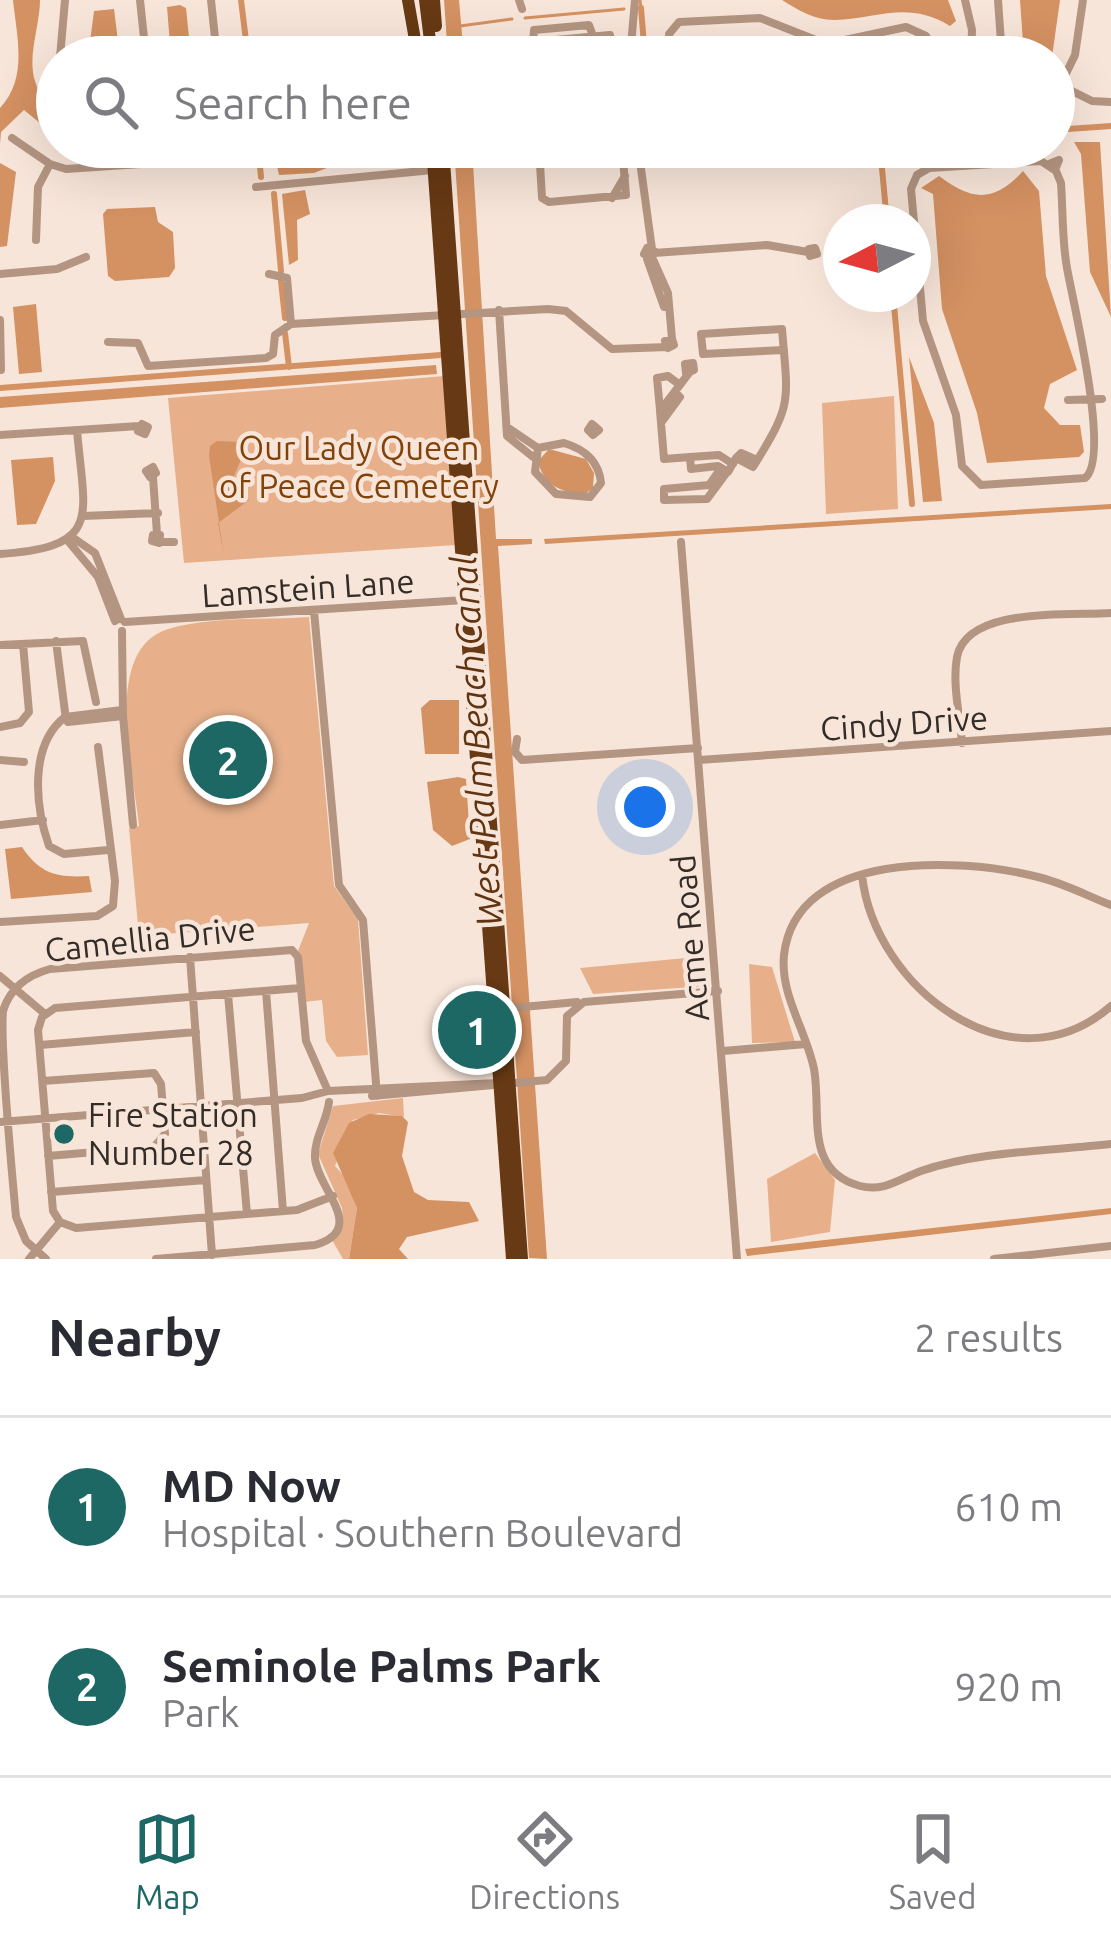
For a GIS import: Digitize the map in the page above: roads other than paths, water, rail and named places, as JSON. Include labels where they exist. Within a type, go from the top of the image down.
[{"type":"highway","points":[[421,0],[425,36]]},
{"type":"highway","points":[[421,0],[425,36]]},
{"type":"highway","points":[[445,168],[482,758],[484,870],[502,976],[517,1259]]},
{"type":"highway","points":[[434,170],[441,176],[448,216]]},
{"type":"highway","points":[[434,170],[454,312]]},
{"type":"highway","points":[[470,600],[473,711],[490,807],[493,917],[509,1083],[508,1196],[516,1241]]},
{"type":"street","points":[[62,36],[65,0]]},
{"type":"street","points":[[140,0],[144,36]]},
{"type":"street","points":[[211,0],[215,36]]},
{"type":"street","points":[[630,36],[633,0]]},
{"type":"street","points":[[967,0],[973,36]]},
{"type":"street","points":[[998,0],[1001,36]]},
{"type":"street","points":[[1075,53],[1083,0]]},
{"type":"street","points":[[670,36],[671,26],[699,19],[760,18],[798,36]]},
{"type":"street","points":[[864,36],[901,26],[923,36]]},
{"type":"street","points":[[1075,92],[1092,101],[1111,102]]},
{"type":"street","points":[[12,138],[36,154]]},
{"type":"street","points":[[36,240],[38,187],[48,168]]},
{"type":"street","points":[[541,168],[542,198],[559,201],[626,196],[624,168]]},
{"type":"street","points":[[638,168],[650,253],[668,293],[669,343],[685,373]]},
{"type":"street","points":[[929,168],[917,176],[911,189],[923,321],[956,415],[964,472],[982,485],[1091,477],[1105,459],[1094,343],[1066,267],[1052,168]]},
{"type":"street","points":[[256,187],[434,170]]},
{"type":"street","points":[[650,253],[767,245],[808,252]]},
{"type":"street","points":[[0,274],[57,269],[86,257]]},
{"type":"street","points":[[269,274],[287,278],[291,324]]},
{"type":"street","points":[[494,311],[506,426],[536,453]]},
{"type":"street","points":[[108,342],[138,343],[148,366],[268,358],[275,335],[291,324],[454,312],[566,311],[594,336],[618,345],[669,343]]},
{"type":"street","points":[[0,320],[1,370]]},
{"type":"street","points":[[685,373],[657,378],[664,459],[690,458],[691,469],[753,466],[788,411],[782,329],[701,334],[705,354]]},
{"type":"street","points":[[749,331],[751,352]]},
{"type":"street","points":[[660,417],[685,373],[705,354],[784,350]]},
{"type":"street","points":[[1068,400],[1102,398]]},
{"type":"street","points":[[0,435],[139,426]]},
{"type":"street","points":[[0,554],[45,551],[73,540],[83,515],[77,430]]},
{"type":"street","points":[[582,449],[591,434]]},
{"type":"street","points":[[558,442],[582,449],[601,477],[599,489],[584,499],[548,489],[535,472],[536,453],[558,442]]},
{"type":"street","points":[[712,488],[666,489],[664,500],[707,500],[729,465]]},
{"type":"street","points":[[152,556],[158,513],[153,477]]},
{"type":"street","points":[[83,515],[158,513]]},
{"type":"street","points":[[157,539],[174,542]]},
{"type":"street","points":[[73,540],[101,570],[121,625],[133,825]]},
{"type":"street","name":"Acme Road","points":[[681,542],[737,1259]]},
{"type":"street","points":[[86,554],[121,625]]},
{"type":"street","name":"Lamstein Lane","points":[[121,625],[470,600]]},
{"type":"street","points":[[314,611],[339,885],[363,920],[377,1093]]},
{"type":"street","points":[[962,743],[957,662],[973,630],[999,620],[1111,613]]},
{"type":"street","points":[[56,641],[66,719]]},
{"type":"street","points":[[0,645],[56,641],[88,645],[96,703]]},
{"type":"street","points":[[0,727],[20,724],[29,712],[23,644]]},
{"type":"street","points":[[108,850],[57,853],[47,842],[42,748],[66,719],[123,713]]},
{"type":"street","name":"Cindy Drive","points":[[699,760],[1111,731]]},
{"type":"street","points":[[517,740],[517,757],[522,760],[698,748]]},
{"type":"street","points":[[0,922],[108,911],[116,895],[98,747]]},
{"type":"street","points":[[0,760],[24,762]]},
{"type":"street","points":[[0,825],[43,820]]},
{"type":"street","points":[[1111,905],[1052,880],[993,868],[932,865],[862,875],[842,880],[808,904],[787,940],[785,981],[815,1073],[820,1149],[830,1168],[854,1184],[879,1188],[943,1164],[1111,1144]]},
{"type":"street","points":[[862,875],[869,918],[890,957],[920,991],[958,1017],[1000,1033],[1038,1036],[1075,1028],[1111,1006]]},
{"type":"street","name":"Camellia Drive","points":[[32,1256],[17,1222],[4,1122],[0,1028],[15,989],[45,970],[290,950],[297,956],[300,988]]},
{"type":"street","points":[[190,957],[212,1255]]},
{"type":"street","points":[[0,976],[45,1014]]},
{"type":"street","points":[[60,1222],[48,1156],[39,1023],[45,1014],[55,1008],[300,988],[307,1048],[327,1096],[316,1163],[333,1196],[339,1225],[326,1242],[156,1259]]},
{"type":"street","points":[[266,991],[283,1211]]},
{"type":"street","points":[[512,1008],[718,991]]},
{"type":"street","points":[[228,994],[247,1214]]},
{"type":"street","points":[[4,1122],[548,1080],[566,1061],[567,1016],[584,1001]]},
{"type":"street","points":[[40,1045],[196,1032]]},
{"type":"street","points":[[723,1051],[806,1044]]},
{"type":"street","points":[[43,1081],[154,1073],[161,1084],[163,1109],[165,1139],[159,1146],[48,1156]]},
{"type":"street","points":[[51,1192],[206,1180]]},
{"type":"street","points":[[60,1222],[76,1228],[305,1209],[333,1196]]},
{"type":"street","points":[[46,1259],[32,1256],[60,1222]]},
{"type":"street","points":[[994,1259],[1111,1246]]},
{"type":"waterway","points":[[241,0],[245,36]]},
{"type":"waterway","points":[[640,0],[641,8]]},
{"type":"waterway","points":[[641,8],[643,36]]},
{"type":"waterway","points":[[525,18],[624,9]]},
{"type":"waterway","points":[[460,26],[512,19]]},
{"type":"waterway","points":[[1075,129],[1111,126]]},
{"type":"waterway","points":[[260,168],[261,177]]},
{"type":"waterway","points":[[882,168],[885,204]]},
{"type":"waterway","points":[[274,194],[281,271]]},
{"type":"waterway","points":[[281,281],[285,318]]},
{"type":"waterway","points":[[895,312],[912,504]]},
{"type":"waterway","points":[[285,333],[289,367]]},
{"type":"waterway","points":[[0,388],[441,355]]},
{"type":"place","name":"Seminole Palms Park","points":[[228,760]]},
{"type":"place","name":"MD Now","points":[[477,1030]]},
{"type":"place","name":"Fire Station Number 28","points":[[64,1134]]},
{"type":"park label","name":"Our Lady Queen of Peace Cemetery","points":[[359,467]]},
{"type":"water label","name":"West Palm Beach Canal","points":[[476,741]]}]
